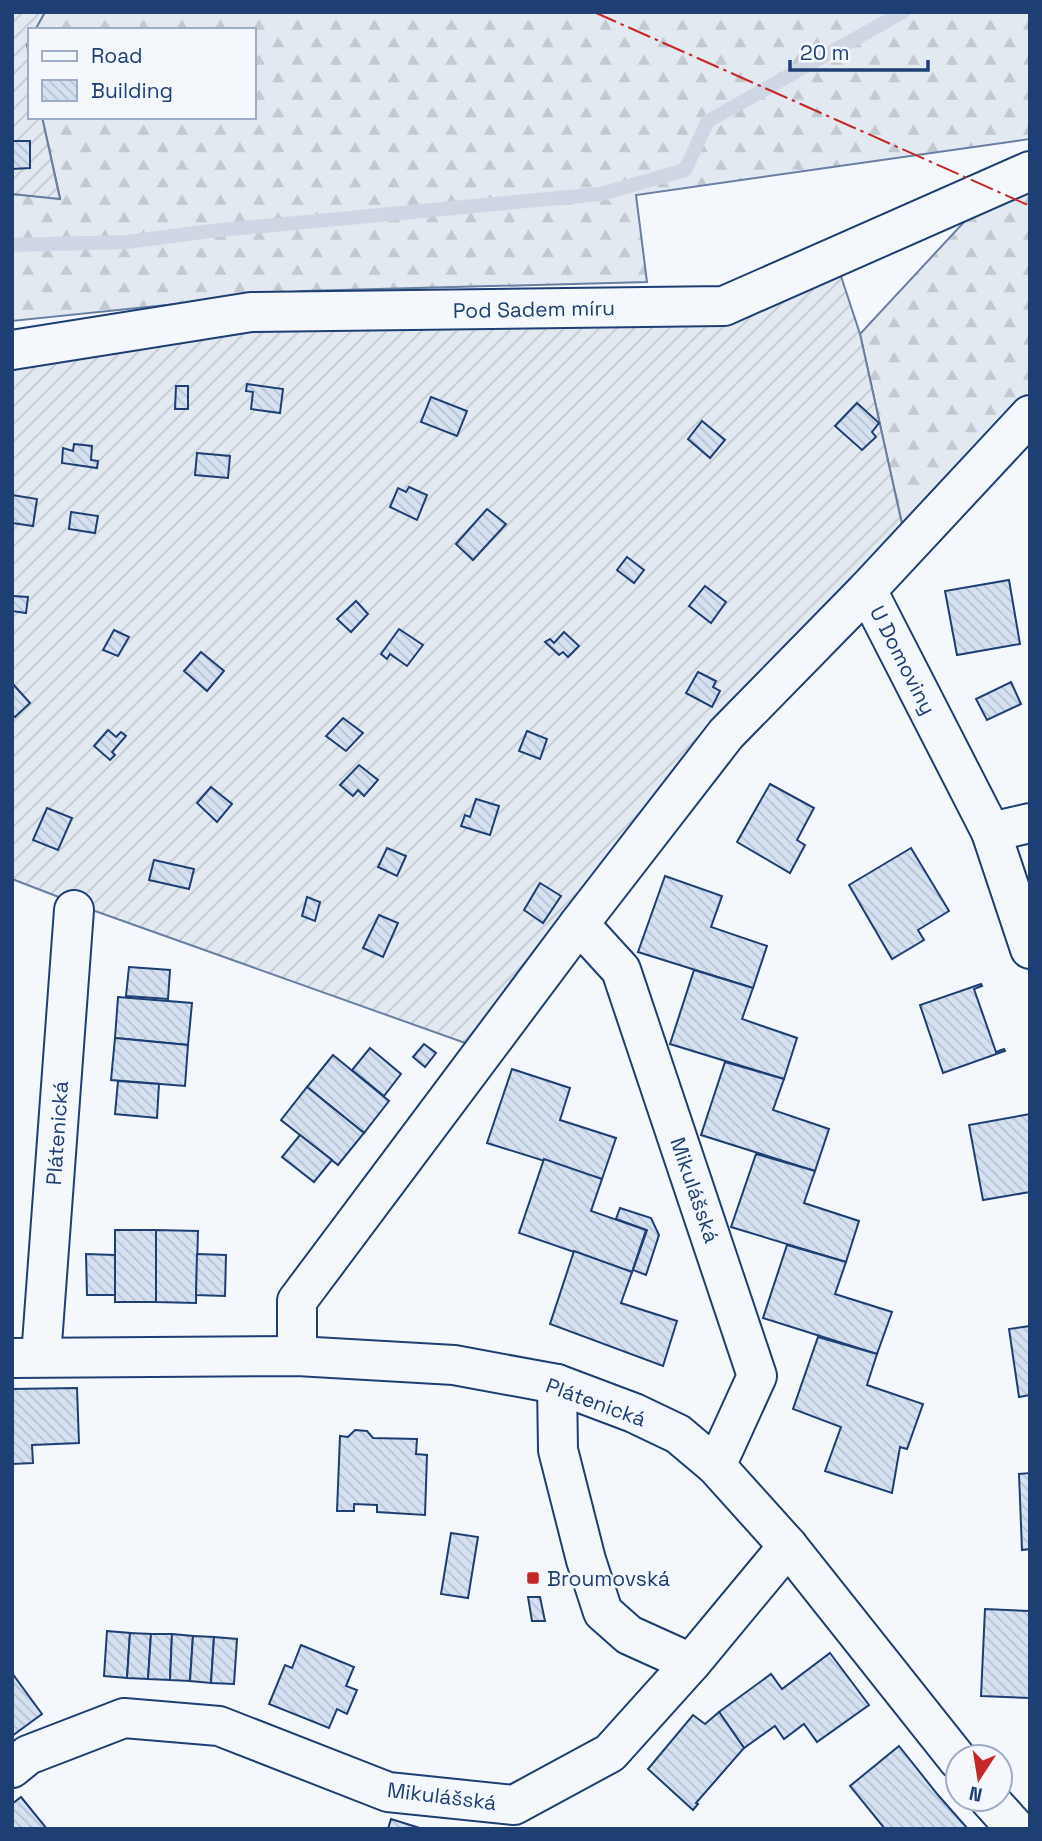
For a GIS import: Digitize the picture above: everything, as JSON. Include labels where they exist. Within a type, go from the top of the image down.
[{"type":"street","name":"Pod Sadem míru","points":[[12,350],[251,312],[724,306],[1030,172]]},
{"type":"street","name":"U Domoviny","points":[[1030,415],[867,590],[991,832],[1030,950]]},
{"type":"street","points":[[297,1356],[297,1301],[579,924],[726,734],[867,590]]},
{"type":"street","points":[[991,832],[1030,823]]},
{"type":"street","name":"Plátenická","points":[[74,910],[26,1358],[297,1356],[454,1365],[557,1384],[634,1413],[678,1434],[716,1466],[788,1546],[944,1743]]},
{"type":"street","name":"Mikulášská","points":[[579,924],[621,970],[757,1376],[716,1466]]},
{"type":"street","points":[[557,1384],[558,1450],[586,1560],[604,1612],[629,1635],[691,1663]]},
{"type":"street","name":"Mikulášská","points":[[12,1768],[28,1755],[124,1718],[219,1726],[388,1791],[514,1805],[610,1753],[691,1663],[788,1546]]},
{"type":"street","points":[[1002,1813],[1016,1829]]},
{"type":"green space","points":[[12,12],[45,12],[36,28],[28,28],[28,119],[42,119],[60,199],[12,194]]},
{"type":"green space","points":[[45,12],[1030,12],[1030,139],[636,195],[647,282],[302,291],[12,321],[12,194],[60,198],[42,119],[256,119],[256,28],[36,28]]},
{"type":"green space","points":[[1030,151],[1030,399],[902,524],[860,334]]},
{"type":"green space","points":[[837,264],[860,334],[902,524],[473,1034],[468,1044],[12,879],[12,365],[254,323],[661,324]]},
{"type":"building","points":[[12,141],[30,141],[30,168],[12,169]]},
{"type":"building","points":[[247,384],[283,389],[280,413],[251,409],[253,392],[246,391]]},
{"type":"building","points":[[176,386],[188,386],[188,409],[175,409]]},
{"type":"building","points":[[431,397],[467,411],[457,436],[421,422]]},
{"type":"building","points":[[857,403],[879,423],[872,432],[876,437],[862,450],[835,426]]},
{"type":"building","points":[[702,421],[725,440],[710,458],[688,439]]},
{"type":"building","points":[[74,444],[92,446],[91,460],[98,461],[97,468],[62,463],[63,448],[73,451]]},
{"type":"building","points":[[197,453],[230,456],[228,478],[195,475]]},
{"type":"building","points":[[409,487],[427,495],[417,520],[390,507],[398,488],[406,492]]},
{"type":"building","points":[[12,495],[37,499],[33,526],[12,523]]},
{"type":"building","points":[[487,509],[506,524],[473,560],[456,544]]},
{"type":"building","points":[[71,512],[98,516],[95,533],[69,529]]},
{"type":"building","points":[[627,557],[644,570],[634,583],[617,570]]},
{"type":"building","points":[[1009,580],[1020,644],[957,655],[945,591]]},
{"type":"building","points":[[705,586],[726,602],[711,623],[689,606]]},
{"type":"building","points":[[12,596],[28,597],[26,613],[12,611]]},
{"type":"building","points":[[356,601],[368,614],[351,632],[337,619]]},
{"type":"building","points":[[399,629],[423,645],[407,666],[390,654],[387,659],[381,654]]},
{"type":"building","points":[[114,630],[129,637],[118,656],[103,650]]},
{"type":"building","points":[[564,632],[579,646],[568,657],[563,652],[559,655],[545,642],[550,639],[554,643]]},
{"type":"building","points":[[201,652],[224,671],[207,691],[184,671]]},
{"type":"building","points":[[698,672],[716,681],[713,687],[720,691],[712,707],[686,693]]},
{"type":"building","points":[[1011,682],[1021,704],[987,720],[976,699]]},
{"type":"building","points":[[12,683],[30,703],[15,717],[12,715]]},
{"type":"building","points":[[343,718],[363,733],[346,751],[326,736]]},
{"type":"building","points":[[108,730],[116,737],[121,732],[126,736],[112,752],[115,755],[110,760],[94,746]]},
{"type":"building","points":[[527,731],[547,739],[540,759],[519,751]]},
{"type":"building","points":[[359,765],[378,780],[364,796],[358,790],[353,796],[340,785]]},
{"type":"building","points":[[770,784],[814,808],[797,840],[805,845],[790,873],[737,842]]},
{"type":"building","points":[[211,787],[232,804],[217,822],[197,803]]},
{"type":"building","points":[[476,799],[499,806],[490,835],[461,826],[465,815],[470,817]]},
{"type":"building","points":[[47,808],[72,818],[58,850],[33,840]]},
{"type":"building","points":[[387,848],[406,856],[397,876],[378,867]]},
{"type":"building","points":[[911,848],[949,911],[918,930],[924,940],[892,959],[849,885]]},
{"type":"building","points":[[154,860],[194,869],[189,889],[149,880]]},
{"type":"building","points":[[665,876],[722,896],[711,927],[767,946],[753,988],[638,952]]},
{"type":"building","points":[[540,883],[561,896],[543,923],[524,910]]},
{"type":"building","points":[[307,897],[320,902],[315,921],[302,916]]},
{"type":"building","points":[[379,915],[398,923],[383,957],[363,948]]},
{"type":"building","points":[[129,967],[170,970],[168,999],[126,996]]},
{"type":"building","points":[[694,970],[753,988],[742,1019],[797,1038],[784,1079],[670,1044]]},
{"type":"building","points":[[981,984],[982,986],[974,989],[996,1052],[1005,1051],[943,1073],[920,1005]]},
{"type":"building","points":[[118,997],[192,1003],[188,1045],[115,1038]]},
{"type":"building","points":[[115,1038],[188,1045],[185,1086],[111,1080]]},
{"type":"building","points":[[424,1044],[436,1053],[425,1067],[413,1057]]},
{"type":"building","points":[[370,1048],[401,1074],[384,1096],[352,1070]]},
{"type":"building","points":[[333,1055],[389,1101],[364,1133],[307,1087]]},
{"type":"building","points":[[725,1062],[784,1079],[773,1110],[829,1129],[815,1171],[701,1135]]},
{"type":"building","points":[[512,1069],[570,1088],[560,1120],[616,1138],[602,1179],[487,1143]]},
{"type":"building","points":[[118,1081],[159,1084],[157,1118],[115,1114]]},
{"type":"building","points":[[307,1087],[364,1133],[338,1165],[281,1120]]},
{"type":"building","points":[[1030,1114],[1030,1192],[983,1200],[969,1125]]},
{"type":"building","points":[[300,1135],[332,1160],[314,1182],[282,1157]]},
{"type":"building","points":[[756,1154],[815,1171],[804,1203],[859,1221],[846,1262],[731,1227]]},
{"type":"building","points":[[544,1159],[602,1179],[591,1211],[646,1230],[632,1272],[519,1233]]},
{"type":"building","points":[[620,1208],[651,1218],[659,1235],[646,1275],[633,1270],[647,1230],[616,1219]]},
{"type":"building","points":[[115,1230],[156,1230],[156,1302],[115,1302]]},
{"type":"building","points":[[156,1230],[198,1231],[196,1303],[156,1302]]},
{"type":"building","points":[[787,1245],[846,1262],[835,1294],[892,1312],[877,1354],[763,1318]]},
{"type":"building","points":[[574,1251],[632,1272],[621,1303],[677,1321],[663,1366],[550,1324]]},
{"type":"building","points":[[86,1254],[115,1255],[115,1295],[87,1295]]},
{"type":"building","points":[[197,1254],[226,1255],[225,1296],[196,1295]]},
{"type":"building","points":[[1030,1326],[1030,1395],[1019,1397],[1009,1329]]},
{"type":"building","points":[[818,1337],[877,1354],[867,1385],[923,1404],[907,1449],[900,1447],[892,1493],[825,1471],[841,1427],[793,1409]]},
{"type":"building","points":[[77,1388],[79,1443],[32,1445],[33,1463],[12,1464],[12,1389]]},
{"type":"building","points":[[355,1430],[367,1431],[373,1438],[417,1439],[416,1454],[427,1455],[425,1515],[377,1512],[377,1505],[354,1504],[354,1511],[337,1511],[340,1436],[348,1437]]},
{"type":"building","points":[[1030,1473],[1030,1549],[1022,1550],[1019,1474]]},
{"type":"building","points":[[451,1533],[478,1537],[468,1598],[441,1594]]},
{"type":"building","points":[[528,1597],[540,1597],[545,1621],[532,1621]]},
{"type":"building","points":[[985,1609],[1030,1611],[1030,1698],[981,1696]]},
{"type":"building","points":[[107,1631],[130,1633],[127,1678],[104,1676]]},
{"type":"building","points":[[130,1633],[151,1634],[148,1679],[127,1678]]},
{"type":"building","points":[[151,1634],[172,1634],[170,1680],[148,1679]]},
{"type":"building","points":[[172,1634],[193,1636],[190,1681],[170,1680]]},
{"type":"building","points":[[193,1636],[214,1637],[211,1683],[190,1681]]},
{"type":"building","points":[[214,1637],[237,1639],[234,1684],[211,1683]]},
{"type":"building","points":[[301,1645],[354,1667],[346,1686],[357,1690],[347,1714],[337,1709],[329,1728],[269,1704],[285,1665],[292,1668]]},
{"type":"building","points":[[830,1653],[869,1705],[817,1742],[804,1724],[784,1739],[775,1726],[744,1748],[719,1712],[771,1674],[782,1689]]},
{"type":"building","points":[[12,1673],[42,1714],[12,1736]]},
{"type":"building","points":[[719,1712],[744,1748],[696,1803],[698,1804],[693,1810],[648,1769],[693,1715],[705,1724]]},
{"type":"building","points":[[899,1746],[944,1802],[944,1813],[954,1813],[968,1829],[885,1829],[850,1786]]},
{"type":"building","points":[[21,1797],[47,1829],[12,1829],[12,1804]]},
{"type":"building","points":[[391,1819],[423,1829],[388,1829]]},
{"type":"waterway","points":[[12,245],[127,242],[211,231],[601,194],[685,170],[708,121],[903,12]]},
{"type":"power","points":[[594,12],[1030,206]]},
{"type":"place","name":"Broumovská","points":[[533,1578]]}]
